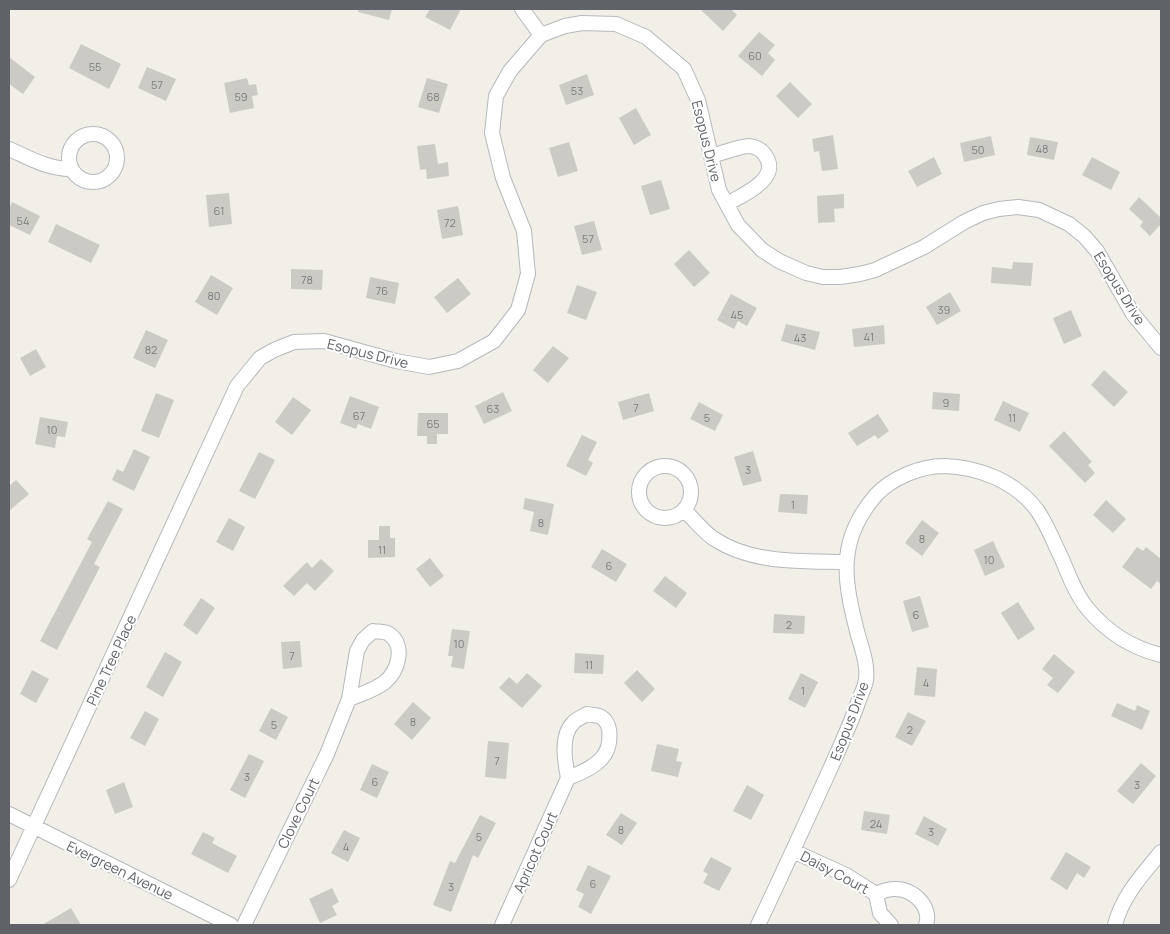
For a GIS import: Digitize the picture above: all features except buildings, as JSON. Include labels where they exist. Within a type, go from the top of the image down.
[{"type":"street","points":[[522,9],[541,35]]},
{"type":"street","name":"Esopus Drive","points":[[213,439],[238,386],[260,358],[294,342],[324,341],[396,361],[429,367],[458,361],[494,341],[518,310],[528,274],[524,231],[503,178],[492,133],[496,96],[510,71],[541,35],[565,26],[582,23],[616,24],[646,37],[684,69],[698,100],[719,190],[738,225],[762,250],[779,262],[806,273],[831,277],[860,274],[876,270],[924,247],[964,222],[983,213],[1018,207],[1040,210],[1069,224],[1084,236],[1097,251],[1133,314],[1161,348]]},
{"type":"street","points":[[710,156],[750,146],[758,148],[768,159],[769,167],[761,184],[727,204]]},
{"type":"street","points":[[9,148],[51,167],[71,169]]},
{"type":"street","name":"Pine Tree Place","points":[[9,880],[213,439]]},
{"type":"street","name":"Esopus Drive","points":[[758,925],[850,725],[866,682],[867,668],[848,597],[846,562],[853,528],[867,506],[883,488],[910,473],[938,466],[960,466],[980,470],[1014,488],[1037,511],[1075,589],[1098,620],[1114,634],[1139,648],[1161,655]]},
{"type":"street","points":[[685,511],[714,539],[754,556],[804,561],[846,562]]},
{"type":"street","name":"Clove Court","points":[[244,925],[327,754],[349,699],[357,651],[363,640],[373,632],[387,632],[394,638],[398,647],[398,662],[393,673],[385,682],[372,690],[349,699]]},
{"type":"street","points":[[587,714],[599,716],[606,722],[610,732],[606,751],[602,758],[588,769],[568,778],[564,758],[566,735],[569,728],[574,721],[587,714]]},
{"type":"street","name":"Apricot Court","points":[[502,925],[568,778]]},
{"type":"street","name":"Evergreen Avenue","points":[[9,814],[231,925]]},
{"type":"street","name":"Daisy Court","points":[[793,850],[846,875],[876,894],[880,913],[891,925]]},
{"type":"street","points":[[1115,925],[1122,905],[1133,886],[1161,852]]},
{"type":"street","name":"Daisy Court","points":[[876,894],[884,890],[896,888],[915,896],[926,909],[928,916],[926,925]]}]
